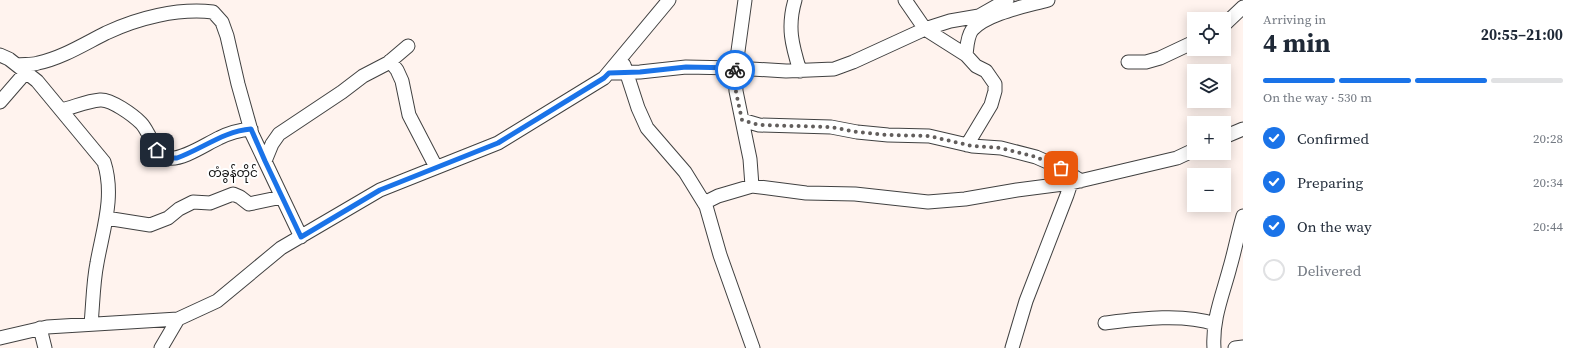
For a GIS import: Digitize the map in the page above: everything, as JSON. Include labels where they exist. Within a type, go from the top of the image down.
[{"type":"street","points":[[0,338],[47,327],[178,319],[217,302],[281,248],[380,190],[498,143],[604,78],[669,0]]},
{"type":"street","points":[[745,0],[736,68],[736,92],[750,159],[752,186]]},
{"type":"street","points":[[795,0],[790,20],[790,33],[800,71]]},
{"type":"street","points":[[905,0],[925,29],[966,54],[976,66],[986,71],[992,78],[995,92],[991,105],[967,145]]},
{"type":"street","points":[[609,73],[686,67],[800,71],[834,69],[853,62],[925,29],[950,21],[979,16],[1007,0]]},
{"type":"street","points":[[966,54],[968,38],[972,30],[982,23],[1013,8],[1048,0]]},
{"type":"street","points":[[1231,18],[1243,7]]},
{"type":"street","points":[[0,102],[21,68],[50,59],[107,33],[154,16],[181,12],[213,12],[222,22],[227,36],[238,84],[251,129],[301,237]]},
{"type":"street","points":[[1128,62],[1146,62],[1160,58],[1187,45]]},
{"type":"street","points":[[265,161],[272,144],[279,134],[364,76],[390,61],[408,46]]},
{"type":"street","points":[[0,55],[9,59],[37,81],[104,162],[108,174],[109,185],[106,218],[97,264],[91,324]]},
{"type":"street","points":[[623,56],[625,72],[638,108],[648,128],[685,172],[704,203],[720,255],[753,348]]},
{"type":"street","points":[[390,61],[397,70],[402,81],[409,115],[436,167]]},
{"type":"street","points":[[61,110],[90,102],[101,100],[109,101],[143,124],[157,150],[163,156],[170,158],[186,155],[220,137],[241,130],[251,129]]},
{"type":"street","points":[[742,120],[759,125],[831,127],[857,132],[929,136],[967,145],[1001,148],[1036,157],[1061,168],[1076,182]]},
{"type":"street","points":[[1231,134],[1243,129]]},
{"type":"street","points":[[704,203],[718,196],[752,186],[806,193],[855,194],[928,202],[1076,182],[1177,158],[1187,153]]},
{"type":"street","points":[[1012,348],[1026,301],[1067,195],[1076,182]]},
{"type":"street","points":[[106,218],[150,225],[168,218],[179,208],[193,202],[210,203],[233,194],[249,204],[282,197]]},
{"type":"street","points":[[1214,348],[1213,333],[1217,310],[1243,216]]},
{"type":"street","points":[[161,348],[178,319]]},
{"type":"street","points":[[1105,323],[1140,319],[1171,319],[1204,320],[1215,324]]},
{"type":"street","points":[[40,328],[45,348]]},
{"type":"street","points":[[1235,348],[1243,347]]},
{"type":"way so far","points":[[735,70],[736,92],[742,120],[759,125],[831,127],[857,132],[888,135],[929,136],[972,146],[1001,148],[1036,157],[1061,168]]},
{"type":"district","name":"တံခွန်တိုင်","points":[[233,173]]},
{"type":"route","points":[[157,150],[163,156],[177,158],[186,155],[220,137],[241,130],[251,129],[301,237],[380,190],[498,143],[604,78],[609,73],[640,72],[686,67],[736,68],[735,70]]}]
